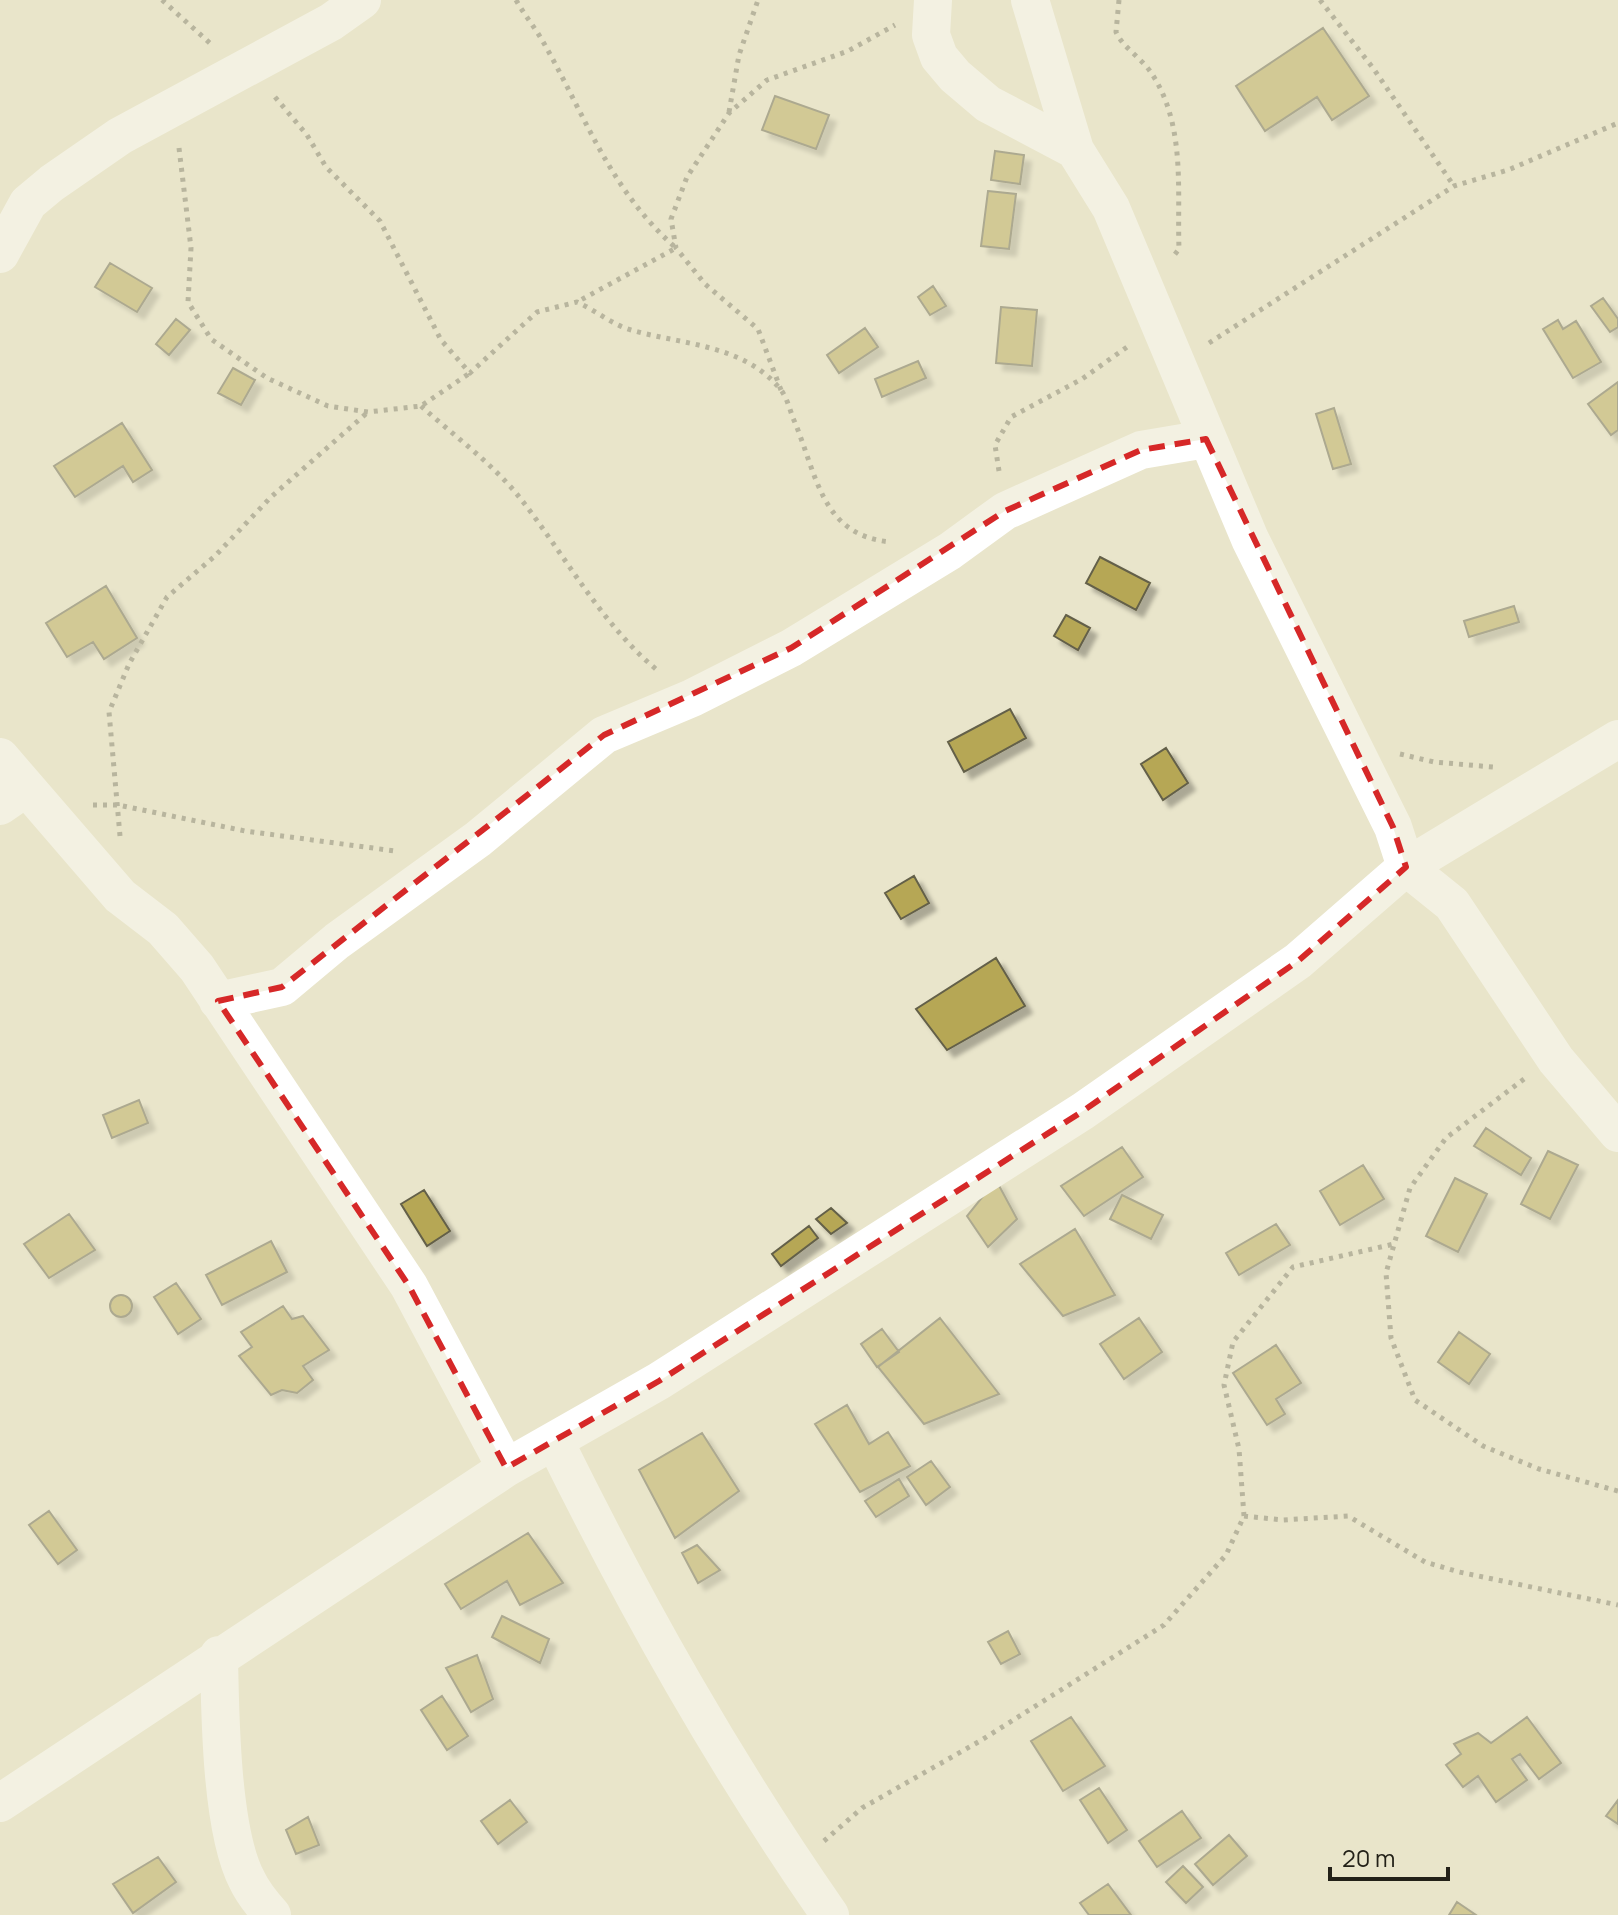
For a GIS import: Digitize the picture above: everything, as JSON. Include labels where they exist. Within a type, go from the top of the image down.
[{"type":"street","points":[[0,254],[28,203],[52,183],[120,136],[331,22],[362,0]]},
{"type":"street","points":[[1030,0],[1075,150],[1111,208],[1250,539],[1393,827],[1406,867],[1452,904],[1556,1060],[1618,1133]]},
{"type":"street","points":[[932,2],[931,35],[939,57],[955,76],[988,104],[1075,150]]},
{"type":"street","points":[[218,1001],[282,987],[337,941],[478,839],[604,735],[692,698],[791,648],[950,551],[1005,511],[1141,450],[1206,439]]},
{"type":"street","points":[[0,1803],[219,1655],[506,1468],[672,1373],[1083,1111],[1298,961],[1406,867],[1618,739]]},
{"type":"street","points":[[0,757],[22,800],[120,896],[163,929],[197,968],[409,1286],[506,1468]]},
{"type":"street","points":[[555,1442],[654,1636],[744,1790],[830,1915]]},
{"type":"street","points":[[219,1655],[220,1735],[231,1825],[246,1879],[272,1915]]},
{"type":"path","points":[[162,0],[200,37],[246,68],[284,105],[326,167],[380,221],[401,256],[441,340],[470,373]]},
{"type":"path","points":[[516,0],[546,46],[589,135],[620,185],[651,226],[676,248],[705,284],[758,329],[816,480],[842,527],[872,540],[950,551]]},
{"type":"path","points":[[729,113],[739,55],[758,0]]},
{"type":"path","points":[[1005,511],[995,445],[1011,417],[1082,379],[1156,313],[1167,264],[1179,249],[1180,177],[1171,118],[1152,73],[1116,32],[1119,0]]},
{"type":"path","points":[[1320,0],[1373,68],[1454,186]]},
{"type":"path","points":[[676,248],[671,219],[687,177],[729,113],[767,80],[848,51],[932,2]]},
{"type":"path","points":[[174,107],[191,248],[188,302],[211,339],[267,378],[328,406],[368,412],[421,406],[470,373],[537,312],[577,302],[676,248]]},
{"type":"path","points":[[1176,364],[1454,186],[1508,170],[1618,123]]},
{"type":"path","points":[[577,302],[628,330],[697,343],[741,358],[782,391]]},
{"type":"path","points":[[421,406],[513,490],[566,557],[625,644],[692,698]]},
{"type":"path","points":[[118,805],[110,760],[109,712],[129,664],[167,597],[215,556],[271,497],[368,412]]},
{"type":"path","points":[[1397,753],[1556,777]]},
{"type":"path","points":[[22,800],[118,805],[245,831],[399,851]]},
{"type":"path","points":[[1556,1060],[1503,1093],[1446,1138],[1410,1188],[1386,1273],[1391,1338],[1415,1400],[1483,1446],[1539,1469],[1618,1491]]},
{"type":"path","points":[[795,1865],[862,1808],[980,1741],[1164,1625],[1226,1555],[1244,1516],[1239,1449],[1224,1385],[1233,1342],[1293,1267],[1394,1244]]},
{"type":"path","points":[[1244,1516],[1283,1520],[1348,1516],[1425,1562],[1618,1605]]},
{"type":"highlighted area","points":[[1206,439],[1393,827],[1406,867],[1298,961],[1083,1111],[659,1381],[506,1468],[409,1286],[218,1001],[282,987],[604,735],[791,648],[1005,511],[1141,450]]},
{"type":"building","points":[[1323,28],[1369,96],[1332,120],[1317,97],[1265,131],[1236,86]]},
{"type":"building","points":[[775,96],[829,115],[816,149],[762,130]]},
{"type":"building","points":[[995,151],[1024,155],[1020,184],[991,180]]},
{"type":"building","points":[[988,191],[1016,194],[1009,249],[981,246]]},
{"type":"building","points":[[110,263],[152,288],[137,312],[95,287]]},
{"type":"building","points":[[933,286],[946,306],[930,315],[918,297]]},
{"type":"building","points":[[1603,298],[1618,319],[1618,327],[1610,332],[1591,306]]},
{"type":"building","points":[[1001,307],[1037,310],[1032,366],[996,363]]},
{"type":"building","points":[[176,319],[190,330],[169,355],[156,344]]},
{"type":"building","points":[[1558,320],[1563,329],[1576,321],[1601,362],[1573,378],[1543,329]]},
{"type":"building","points":[[865,328],[878,347],[839,373],[827,355]]},
{"type":"building","points":[[918,361],[926,378],[882,397],[875,379]]},
{"type":"building","points":[[233,368],[255,380],[241,405],[218,393]]},
{"type":"building","points":[[1618,382],[1618,430],[1611,435],[1588,404]]},
{"type":"building","points":[[1334,408],[1351,464],[1333,469],[1316,414]]},
{"type":"building","points":[[122,423],[152,470],[133,482],[123,466],[75,497],[54,466]]},
{"type":"building","points":[[1100,557],[1150,583],[1136,610],[1086,583]]},
{"type":"building","points":[[106,586],[137,638],[104,659],[93,642],[67,657],[46,623]]},
{"type":"building","points":[[1514,606],[1519,622],[1469,637],[1464,621]]},
{"type":"building","points":[[1066,615],[1090,628],[1078,650],[1054,636]]},
{"type":"building","points":[[1010,709],[1026,738],[964,772],[948,742]]},
{"type":"building","points":[[1166,748],[1188,783],[1163,800],[1141,764]]},
{"type":"building","points":[[914,876],[929,903],[901,919],[885,893]]},
{"type":"building","points":[[996,958],[1025,1006],[947,1050],[916,1009]]},
{"type":"building","points":[[139,1100],[148,1123],[112,1138],[103,1115]]},
{"type":"building","points":[[1486,1128],[1531,1158],[1521,1175],[1474,1146]]},
{"type":"building","points":[[1122,1147],[1143,1177],[1084,1216],[1061,1186]]},
{"type":"building","points":[[1548,1151],[1578,1165],[1550,1219],[1521,1204]]},
{"type":"building","points":[[1363,1165],[1384,1199],[1340,1225],[1320,1191]]},
{"type":"building","points":[[1455,1178],[1487,1194],[1458,1252],[1426,1236]]},
{"type":"building","points":[[996,1180],[1017,1219],[988,1247],[967,1216]]},
{"type":"building","points":[[424,1190],[450,1231],[427,1246],[401,1204]]},
{"type":"building","points":[[1122,1195],[1163,1215],[1151,1239],[1110,1219]]},
{"type":"building","points":[[831,1208],[847,1223],[831,1234],[816,1219]]},
{"type":"building","points":[[69,1214],[95,1250],[49,1278],[24,1244]]},
{"type":"building","points":[[1276,1224],[1290,1245],[1239,1275],[1226,1253]]},
{"type":"building","points":[[809,1226],[818,1238],[781,1266],[772,1254]]},
{"type":"building","points":[[1075,1229],[1115,1295],[1063,1316],[1020,1264]]},
{"type":"building","points":[[271,1241],[287,1272],[222,1305],[206,1275]]},
{"type":"building","points":[[176,1283],[201,1319],[178,1334],[154,1297]]},
{"type":"building","points":[[121,1295],[129,1298],[132,1306],[129,1314],[121,1317],[113,1314],[110,1306],[113,1298]]},
{"type":"building","points":[[283,1306],[292,1319],[303,1316],[329,1350],[303,1366],[313,1380],[297,1393],[282,1390],[271,1395],[239,1356],[252,1347],[241,1332]]},
{"type":"building","points":[[940,1318],[999,1394],[924,1424],[878,1367]]},
{"type":"building","points":[[1139,1318],[1162,1352],[1124,1379],[1100,1344]]},
{"type":"building","points":[[882,1329],[899,1352],[877,1367],[861,1344]]},
{"type":"building","points":[[1459,1332],[1490,1354],[1469,1384],[1438,1362]]},
{"type":"building","points":[[1276,1345],[1301,1383],[1276,1399],[1285,1414],[1267,1425],[1233,1373]]},
{"type":"building","points":[[847,1405],[869,1444],[888,1432],[910,1466],[860,1492],[815,1424]]},
{"type":"building","points":[[702,1433],[739,1491],[675,1538],[639,1470]]},
{"type":"building","points":[[931,1461],[950,1487],[926,1505],[907,1477]]},
{"type":"building","points":[[899,1479],[909,1496],[876,1517],[865,1501]]},
{"type":"building","points":[[49,1511],[77,1550],[58,1564],[29,1525]]},
{"type":"building","points":[[528,1533],[563,1583],[520,1605],[507,1581],[461,1609],[445,1584]]},
{"type":"building","points":[[697,1545],[720,1570],[698,1583],[682,1553]]},
{"type":"building","points":[[502,1616],[549,1639],[540,1663],[492,1637]]},
{"type":"building","points":[[1008,1631],[1020,1654],[1001,1664],[988,1642]]},
{"type":"building","points":[[477,1655],[493,1699],[471,1712],[446,1668]]},
{"type":"building","points":[[442,1696],[468,1736],[447,1750],[421,1710]]},
{"type":"building","points":[[1071,1717],[1105,1766],[1063,1791],[1031,1741]]},
{"type":"building","points":[[1527,1717],[1561,1763],[1539,1779],[1520,1754],[1512,1759],[1527,1780],[1496,1802],[1478,1776],[1463,1787],[1446,1765],[1461,1754],[1454,1744],[1478,1733],[1491,1743]]},
{"type":"building","points":[[1099,1788],[1127,1830],[1108,1843],[1080,1800]]},
{"type":"building","points":[[510,1800],[527,1822],[498,1844],[481,1821]]},
{"type":"building","points":[[1618,1800],[1618,1824],[1606,1816]]},
{"type":"building","points":[[1182,1811],[1201,1838],[1157,1867],[1139,1841]]},
{"type":"building","points":[[308,1817],[319,1845],[296,1854],[286,1830]]},
{"type":"building","points":[[1229,1835],[1247,1856],[1213,1885],[1195,1864]]},
{"type":"building","points":[[158,1857],[176,1882],[133,1913],[113,1884]]},
{"type":"building","points":[[1183,1866],[1203,1887],[1186,1903],[1166,1882]]},
{"type":"building","points":[[1108,1884],[1131,1915],[1089,1915],[1080,1903]]},
{"type":"building","points":[[1457,1902],[1476,1915],[1449,1915]]}]
